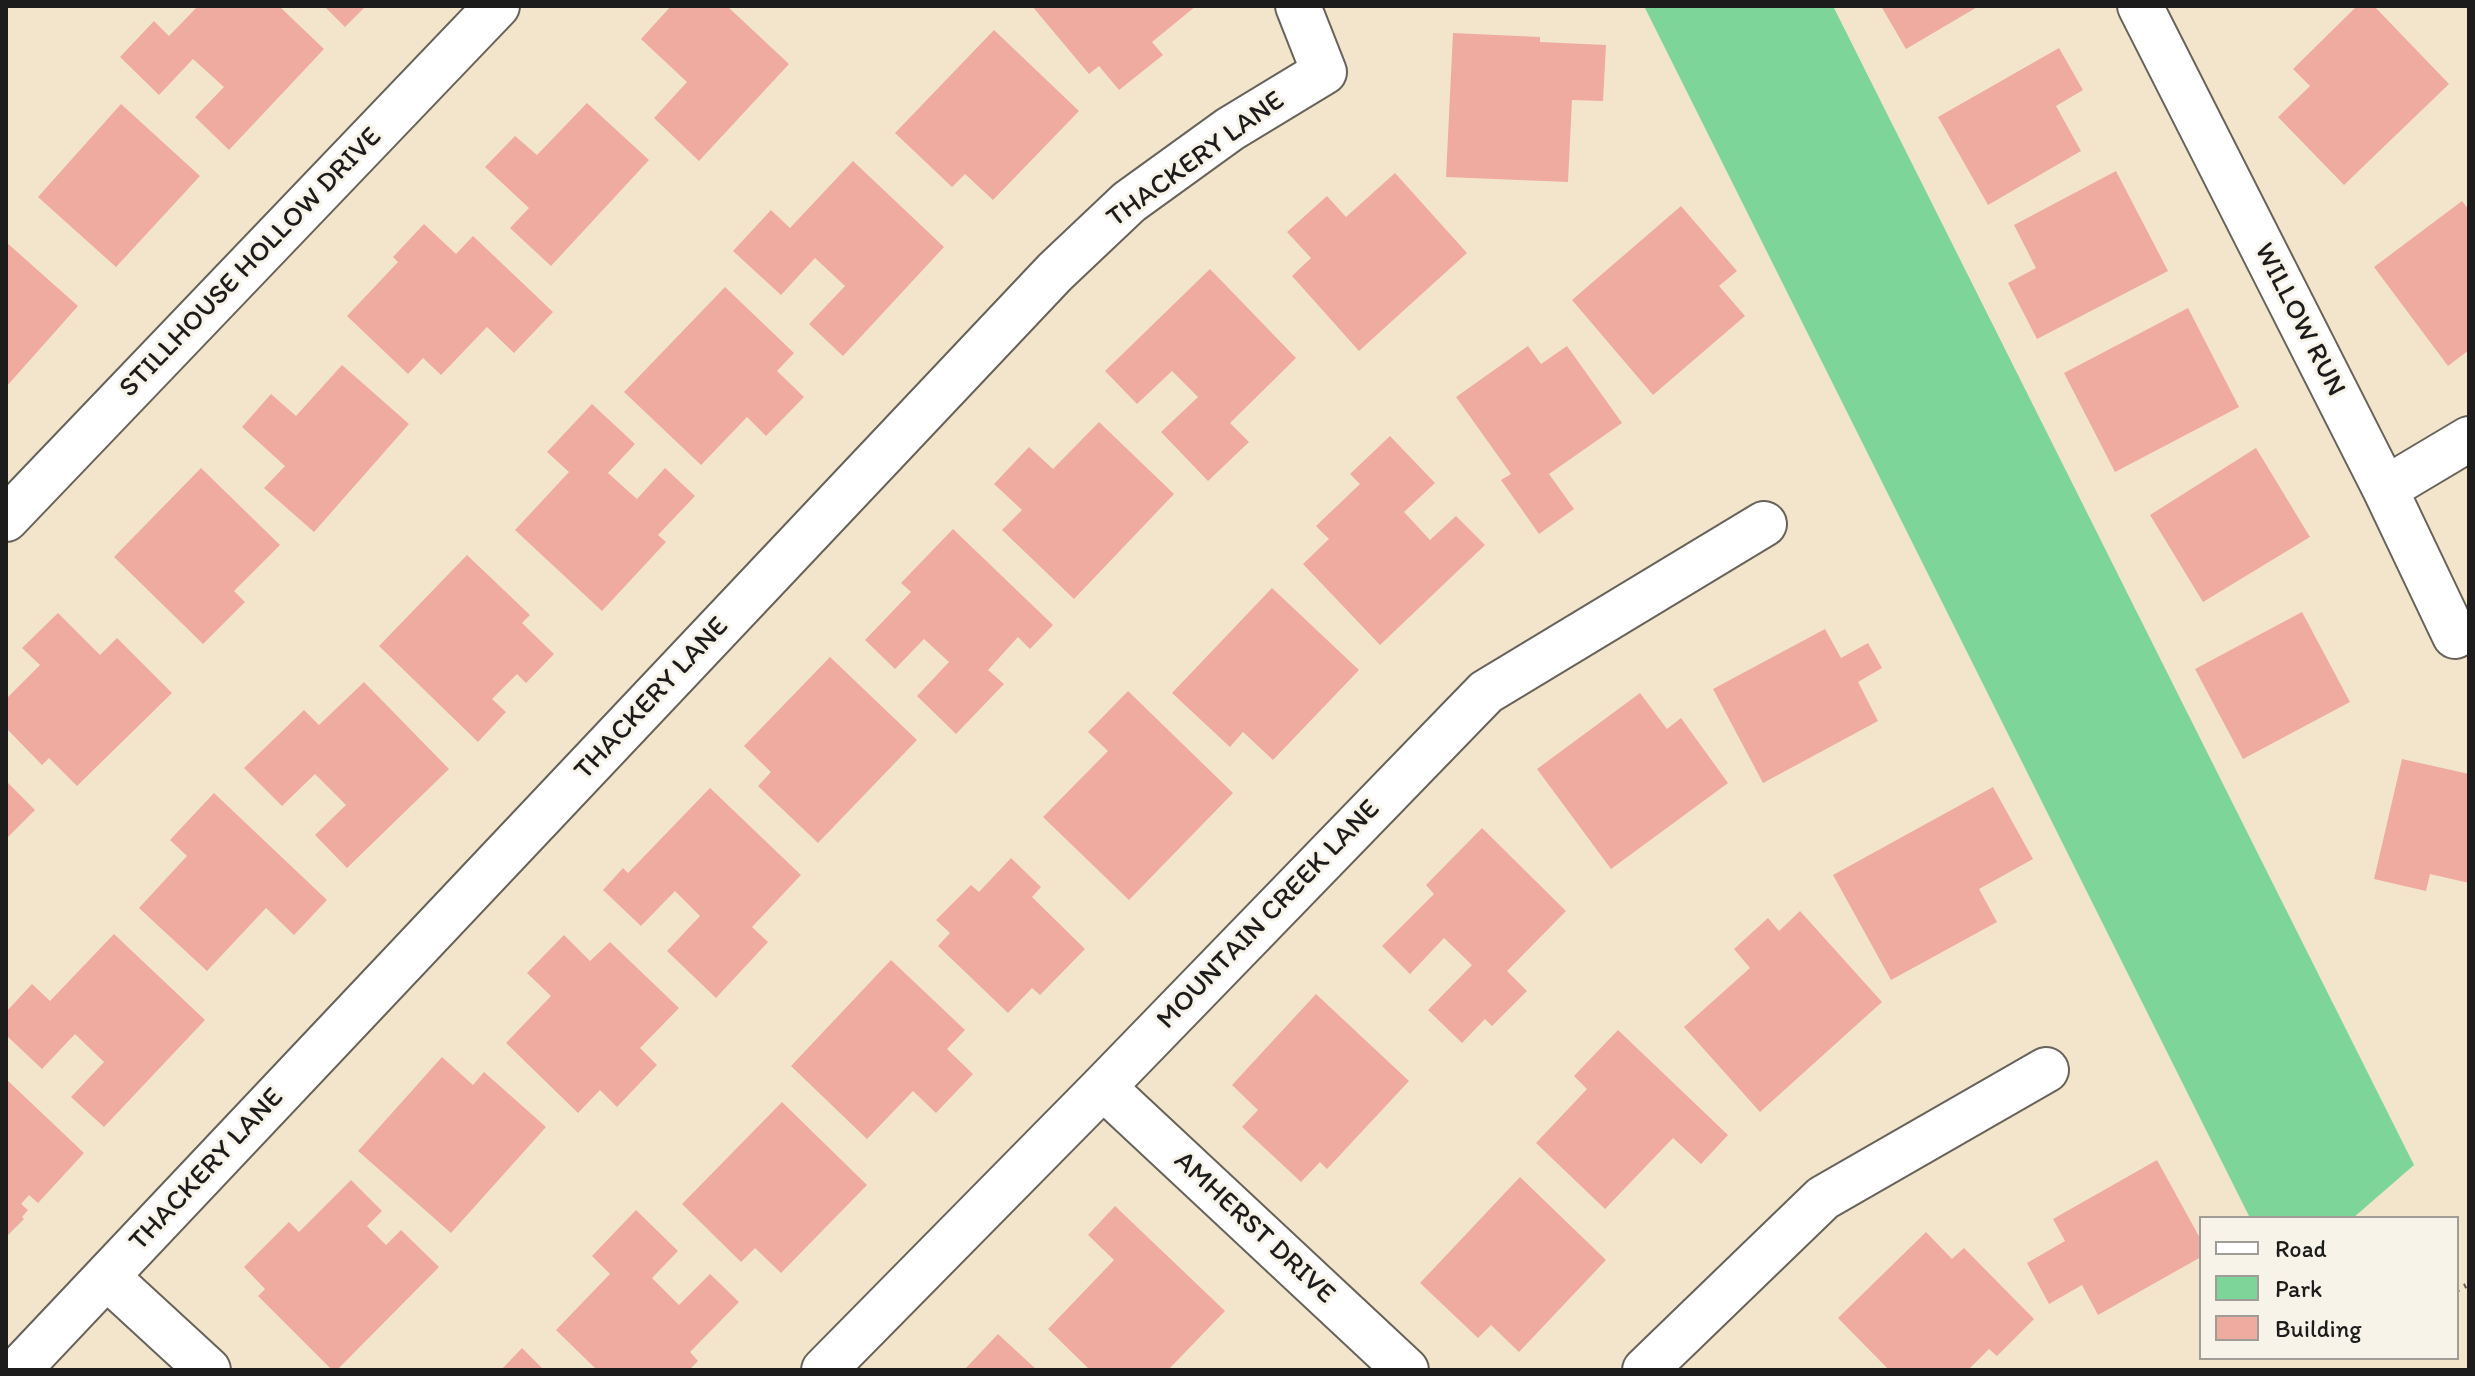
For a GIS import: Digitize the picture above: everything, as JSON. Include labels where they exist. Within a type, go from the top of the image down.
[{"type":"street","name":"STILLHOUSE HOLLOW DRIVE","points":[[6,519],[497,6]]},
{"type":"street","name":"THACKERY LANE","points":[[18,1370],[1055,272],[1129,202],[1230,129],[1324,72],[1298,6]]},
{"type":"street","name":"WILLOW RUN","points":[[2141,7],[2385,489],[2455,636]]},
{"type":"street","points":[[2385,489],[2469,439]]},
{"type":"street","name":"MOUNTAIN CREEK LANE","points":[[824,1370],[1486,692],[1764,524]]},
{"type":"street","points":[[1645,1370],[1823,1198],[2046,1070]]},
{"type":"street","name":"AMHERST DRIVE","points":[[1103,1087],[1406,1370]]},
{"type":"street","points":[[107,1277],[208,1370]]},
{"type":"green space","points":[[1644,6],[1833,6],[2414,1165],[2355,1216],[2249,1216]]},
{"type":"building","points":[[198,6],[279,6],[324,49],[229,150],[195,117],[224,87],[193,59],[159,95],[120,57],[154,21],[169,36]]},
{"type":"building","points":[[324,6],[366,6],[345,27]]},
{"type":"building","points":[[671,6],[727,6],[789,64],[699,161],[654,118],[687,82],[641,39]]},
{"type":"building","points":[[1032,6],[1196,6],[1152,42],[1163,55],[1119,90],[1099,66],[1089,74]]},
{"type":"building","points":[[1881,6],[1979,6],[1906,49]]},
{"type":"building","points":[[2357,6],[2374,6],[2449,84],[2344,185],[2278,117],[2310,86],[2293,69]]},
{"type":"building","points":[[994,30],[1079,111],[993,200],[965,174],[952,187],[895,133]]},
{"type":"building","points":[[1453,33],[1540,37],[1540,42],[1606,45],[1603,101],[1572,100],[1568,182],[1446,177]]},
{"type":"building","points":[[2059,48],[2083,90],[2056,106],[2081,151],[1988,205],[1938,117]]},
{"type":"building","points":[[587,103],[649,160],[551,266],[510,228],[529,208],[485,167],[515,136],[537,155]]},
{"type":"building","points":[[121,104],[200,176],[116,267],[38,197]]},
{"type":"building","points":[[853,161],[944,247],[843,356],[809,324],[845,286],[815,258],[781,295],[733,251],[771,210],[790,228]]},
{"type":"building","points":[[2116,171],[2168,271],[2037,339],[2008,283],[2036,268],[2014,225]]},
{"type":"building","points":[[1395,173],[1467,253],[1359,351],[1292,276],[1311,258],[1287,232],[1327,196],[1346,217]]},
{"type":"building","points":[[2462,201],[2469,210],[2469,350],[2448,366],[2374,267]]},
{"type":"building","points":[[1681,206],[1737,271],[1719,286],[1745,316],[1653,395],[1572,300]]},
{"type":"building","points":[[424,224],[456,254],[473,236],[553,312],[514,353],[487,327],[441,375],[423,358],[408,374],[347,316],[398,262],[393,257]]},
{"type":"building","points":[[6,242],[78,306],[6,387]]},
{"type":"building","points":[[1210,269],[1296,358],[1230,423],[1249,442],[1208,481],[1161,432],[1198,397],[1172,371],[1137,404],[1105,371]]},
{"type":"building","points":[[725,287],[794,353],[777,371],[804,397],[766,436],[747,417],[701,465],[624,392]]},
{"type":"building","points":[[2188,308],[2239,407],[2115,472],[2064,373]]},
{"type":"building","points":[[1528,346],[1541,364],[1567,346],[1622,423],[1549,474],[1574,509],[1539,534],[1501,480],[1511,474],[1456,397]]},
{"type":"building","points":[[342,365],[409,424],[314,532],[264,488],[285,466],[242,427],[271,394],[296,416]]},
{"type":"building","points":[[592,404],[635,444],[608,473],[637,499],[665,468],[695,496],[658,535],[666,542],[602,611],[515,530],[569,472],[547,452]]},
{"type":"building","points":[[1099,422],[1174,494],[1074,599],[1002,530],[1022,510],[994,484],[1029,447],[1053,469]]},
{"type":"building","points":[[1390,436],[1435,483],[1404,512],[1430,540],[1456,516],[1485,545],[1380,645],[1303,564],[1329,539],[1316,526],[1360,484],[1350,474]]},
{"type":"building","points":[[2256,448],[2310,537],[2203,602],[2150,515]]},
{"type":"building","points":[[201,468],[280,545],[234,591],[245,602],[203,644],[114,557]]},
{"type":"building","points":[[953,529],[1053,625],[1030,649],[1018,637],[988,670],[1004,684],[956,734],[917,696],[949,662],[924,639],[895,669],[865,640],[911,592],[901,583]]},
{"type":"building","points":[[467,555],[530,615],[522,623],[554,654],[526,683],[517,674],[492,699],[506,712],[478,742],[379,646]]},
{"type":"building","points":[[1272,588],[1359,670],[1273,760],[1243,732],[1230,747],[1172,693]]},
{"type":"building","points":[[2302,612],[2350,702],[2243,759],[2195,669]]},
{"type":"building","points":[[58,613],[100,655],[117,638],[172,693],[77,786],[49,758],[42,765],[6,728],[6,699],[40,665],[22,648]]},
{"type":"building","points":[[1825,629],[1841,658],[1868,643],[1882,668],[1858,682],[1878,721],[1763,783],[1713,689]]},
{"type":"building","points":[[830,657],[917,740],[818,843],[758,786],[771,772],[744,746]]},
{"type":"building","points":[[364,682],[449,769],[347,868],[315,835],[346,805],[315,774],[282,806],[244,768],[304,710],[319,725]]},
{"type":"building","points":[[1128,691],[1233,793],[1129,900],[1043,817],[1108,751],[1088,732]]},
{"type":"building","points":[[1640,693],[1667,729],[1681,718],[1728,783],[1611,869],[1537,769]]},
{"type":"building","points":[[2402,759],[2469,774],[2469,883],[2430,874],[2426,891],[2374,879]]},
{"type":"building","points":[[6,781],[35,810],[6,839]]},
{"type":"building","points":[[1993,787],[2033,859],[1979,889],[1997,922],[1891,980],[1833,875]]},
{"type":"building","points":[[710,788],[801,875],[752,927],[768,942],[716,998],[667,951],[700,916],[675,891],[641,926],[603,890],[623,868],[628,873]]},
{"type":"building","points":[[214,793],[327,900],[294,935],[266,908],[207,971],[139,908],[187,856],[170,840]]},
{"type":"building","points":[[1482,828],[1566,911],[1507,971],[1527,991],[1492,1026],[1485,1019],[1462,1043],[1428,1010],[1472,965],[1444,938],[1410,974],[1382,946],[1434,894],[1426,885]]},
{"type":"building","points":[[1011,858],[1041,887],[1032,897],[1085,949],[1040,995],[1032,988],[1008,1013],[938,946],[950,933],[936,920],[971,885],[979,892]]},
{"type":"building","points":[[1800,911],[1882,1002],[1760,1112],[1684,1027],[1750,968],[1734,949],[1768,918],[1779,931]]},
{"type":"building","points":[[114,934],[205,1020],[104,1127],[71,1097],[104,1062],[75,1034],[42,1069],[6,1035],[6,1012],[32,984],[50,1001]]},
{"type":"building","points":[[564,935],[590,961],[610,942],[679,1008],[640,1048],[657,1065],[617,1107],[600,1090],[578,1113],[506,1043],[551,996],[527,973]]},
{"type":"building","points":[[891,960],[965,1030],[947,1049],[973,1074],[936,1113],[913,1091],[867,1139],[791,1066]]},
{"type":"building","points":[[1316,994],[1409,1081],[1327,1169],[1320,1162],[1301,1182],[1242,1127],[1258,1110],[1232,1085]]},
{"type":"building","points":[[1618,1030],[1728,1135],[1701,1164],[1673,1138],[1605,1209],[1536,1143],[1587,1089],[1574,1076]]},
{"type":"building","points":[[442,1057],[473,1085],[484,1072],[546,1127],[451,1233],[358,1151]]},
{"type":"building","points":[[6,1079],[84,1153],[38,1203],[29,1195],[21,1204],[28,1210],[22,1217],[24,1219],[6,1237]]},
{"type":"building","points":[[782,1102],[867,1185],[781,1273],[755,1248],[741,1262],[682,1204]]},
{"type":"building","points":[[2157,1160],[2199,1236],[2199,1258],[2098,1315],[2082,1285],[2049,1304],[2027,1263],[2065,1241],[2053,1219]]},
{"type":"building","points":[[1520,1177],[1606,1260],[1519,1352],[1491,1325],[1478,1338],[1420,1283]]},
{"type":"building","points":[[351,1180],[382,1211],[367,1226],[386,1245],[401,1230],[439,1267],[337,1370],[332,1370],[258,1296],[265,1289],[244,1267],[289,1222],[299,1232]]},
{"type":"building","points":[[1115,1206],[1225,1311],[1168,1370],[1090,1370],[1048,1329],[1114,1260],[1088,1235]]},
{"type":"building","points":[[636,1210],[678,1251],[652,1278],[679,1305],[710,1274],[739,1302],[690,1352],[698,1361],[689,1370],[597,1370],[556,1330],[610,1274],[592,1256]]},
{"type":"building","points":[[1926,1232],[1952,1259],[1964,1248],[2034,1319],[1997,1356],[1989,1349],[1968,1370],[1889,1370],[1838,1318]]},
{"type":"building","points":[[998,1334],[1037,1370],[964,1370]]},
{"type":"building","points":[[522,1348],[544,1370],[501,1370]]}]
